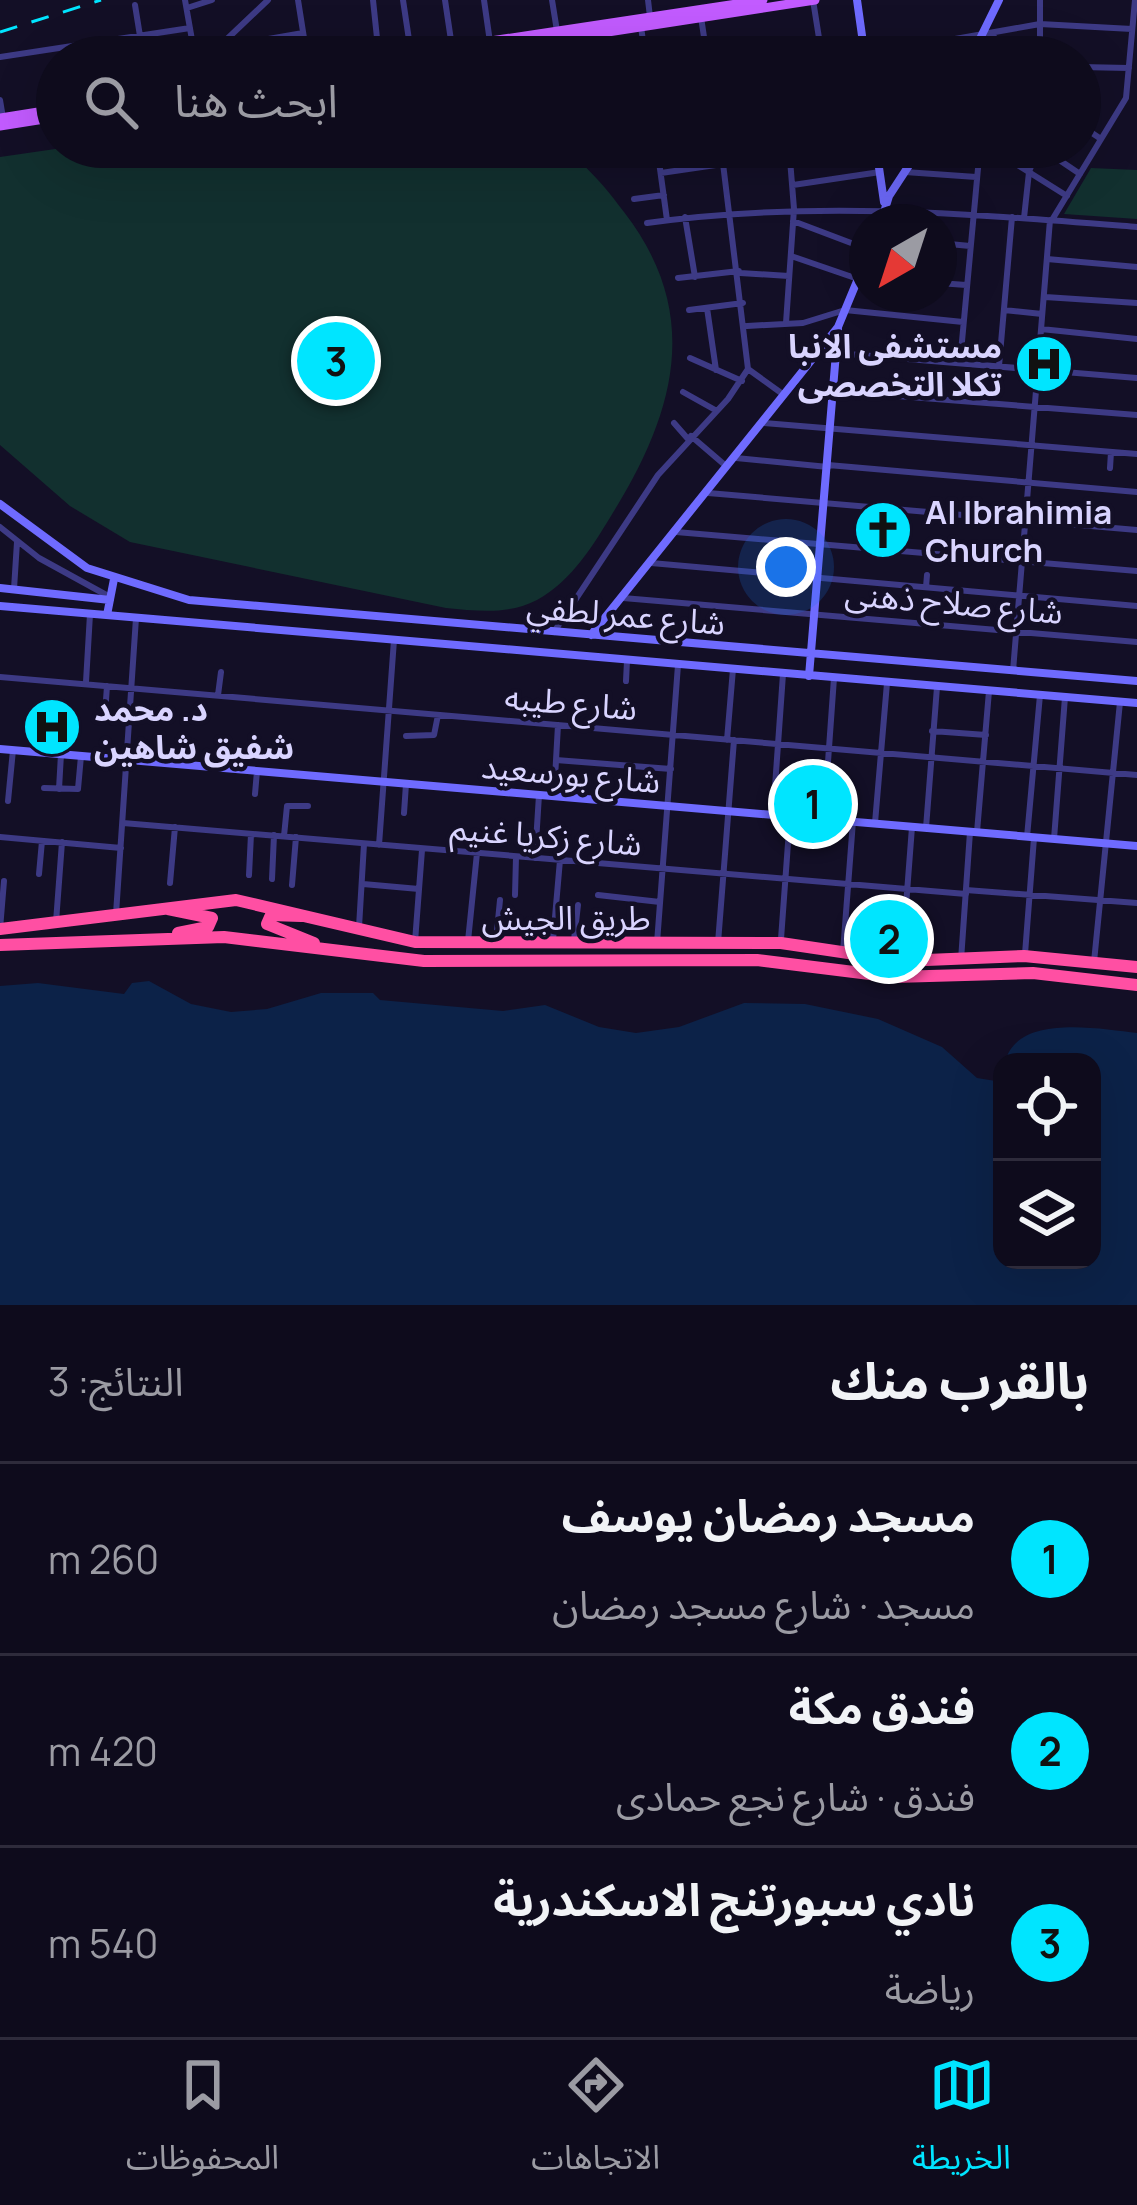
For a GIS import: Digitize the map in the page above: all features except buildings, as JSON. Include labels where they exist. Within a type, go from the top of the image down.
[{"type":"highway","name":"طريق الجيش","points":[[0,928],[236,900],[415,942],[781,943],[902,961],[1024,956],[1137,967]]},
{"type":"highway","points":[[159,939],[212,921],[207,914],[163,907]]},
{"type":"highway","points":[[308,914],[271,915],[266,922],[319,947]]},
{"type":"highway","name":"طريق الجيش","points":[[0,945],[248,938],[424,962],[778,961],[893,977],[1033,973],[1137,985]]},
{"type":"main road","points":[[530,36],[763,0]]},
{"type":"main road","points":[[567,36],[814,0]]},
{"type":"main road","points":[[1,121],[36,116]]},
{"type":"street","points":[[191,36],[186,4],[212,0]]},
{"type":"street","points":[[230,36],[268,0]]},
{"type":"street","points":[[298,0],[304,36]]},
{"type":"street","points":[[373,0],[379,36]]},
{"type":"street","points":[[403,0],[408,36]]},
{"type":"street","points":[[444,36],[445,0]]},
{"type":"street","points":[[484,0],[489,36]]},
{"type":"street","points":[[551,0],[557,32]]},
{"type":"street","points":[[648,0],[650,17]]},
{"type":"street","points":[[814,0],[819,36]]},
{"type":"street","points":[[857,0],[862,36]]},
{"type":"street","points":[[982,35],[999,0]]},
{"type":"street","points":[[1040,0],[1040,36]]},
{"type":"street","points":[[1102,139],[1126,98],[1135,0]]},
{"type":"street","points":[[135,5],[140,36],[190,28]]},
{"type":"street","points":[[701,17],[704,36]]},
{"type":"street","points":[[976,36],[1040,23],[1132,29]]},
{"type":"street","points":[[640,26],[642,36]]},
{"type":"street","points":[[283,36],[303,32]]},
{"type":"street","points":[[0,57],[36,51]]},
{"type":"street","points":[[1101,67],[1129,68]]},
{"type":"street","points":[[1126,98],[1137,100]]},
{"type":"street","points":[[0,100],[1,121]]},
{"type":"street","points":[[660,168],[667,220]]},
{"type":"street","points":[[661,173],[692,168]]},
{"type":"street","points":[[554,632],[651,485],[748,369],[747,326],[724,168]]},
{"type":"street","points":[[786,324],[794,221],[791,168]]},
{"type":"street","points":[[793,185],[880,168],[884,204]]},
{"type":"street","points":[[888,204],[908,168]]},
{"type":"street","points":[[960,363],[977,168]]},
{"type":"street","points":[[1023,168],[1067,196]]},
{"type":"street","points":[[1024,218],[1031,168]]},
{"type":"street","points":[[1071,168],[1080,174]]},
{"type":"street","points":[[1013,671],[1051,220],[1084,168]]},
{"type":"street","points":[[905,172],[976,176]]},
{"type":"street","points":[[634,199],[664,195]]},
{"type":"street","points":[[647,223],[730,211],[849,209]]},
{"type":"street","points":[[957,213],[1137,227]]},
{"type":"street","points":[[999,366],[1012,217]]},
{"type":"street","points":[[685,218],[695,277]]},
{"type":"street","points":[[794,221],[849,245]]},
{"type":"street","points":[[957,245],[970,246]]},
{"type":"street","points":[[791,256],[849,273]]},
{"type":"street","points":[[1047,260],[1137,267]]},
{"type":"street","points":[[678,278],[739,272],[789,276]]},
{"type":"street","points":[[957,284],[966,285]]},
{"type":"street","points":[[1044,297],[1137,303]]},
{"type":"street","points":[[592,635],[764,424],[838,327],[849,302]]},
{"type":"street","points":[[689,310],[743,303]]},
{"type":"street","points":[[707,308],[716,370]]},
{"type":"street","points":[[747,326],[786,324],[845,310],[963,322]]},
{"type":"street","points":[[1004,310],[1042,314]]},
{"type":"street","points":[[809,676],[838,327]]},
{"type":"street","points":[[1041,329],[1137,339]]},
{"type":"street","points":[[836,353],[1137,378]]},
{"type":"street","points":[[690,358],[742,381]]},
{"type":"street","points":[[748,369],[785,396]]},
{"type":"street","points":[[834,391],[1137,415]]},
{"type":"street","points":[[682,392],[717,411]]},
{"type":"street","points":[[674,423],[728,468]]},
{"type":"street","points":[[764,424],[1137,454]]},
{"type":"street","points":[[1110,468],[1111,452]]},
{"type":"street","points":[[736,458],[1137,492]]},
{"type":"street","points":[[708,494],[1137,530]]},
{"type":"street","name":"شارع عمر لطفي","points":[[0,505],[62,554],[114,579],[204,602],[1137,681]]},
{"type":"street","points":[[0,527],[16,542],[110,599]]},
{"type":"street","points":[[676,532],[1137,571]]},
{"type":"street","points":[[14,589],[16,542]]},
{"type":"street","points":[[651,563],[1137,606]]},
{"type":"street","points":[[926,587],[927,575]]},
{"type":"street","points":[[107,616],[114,579]]},
{"type":"street","points":[[0,587],[110,599]]},
{"type":"street","name":"شارع صلاح ذهنى","points":[[623,598],[1137,642]]},
{"type":"street","name":"شارع عمر لطفي","points":[[0,606],[1137,703]]},
{"type":"street","points":[[86,684],[91,614]]},
{"type":"street","points":[[116,915],[136,618]]},
{"type":"street","points":[[604,620],[613,637]]},
{"type":"street","points":[[379,844],[394,640]]},
{"type":"street","points":[[626,681],[627,661]]},
{"type":"street","points":[[657,943],[678,665]]},
{"type":"street","points":[[718,943],[733,669]]},
{"type":"street","points":[[218,695],[220,672]]},
{"type":"street","points":[[773,814],[783,674]]},
{"type":"street","name":"شارع طيبه","points":[[0,676],[1137,775]]},
{"type":"street","points":[[824,819],[834,678]]},
{"type":"street","points":[[875,824],[887,683]]},
{"type":"street","points":[[105,714],[107,686]]},
{"type":"street","points":[[926,828],[937,687]]},
{"type":"street","points":[[961,960],[989,691]]},
{"type":"street","points":[[1024,956],[1040,695]]},
{"type":"street","points":[[1054,839],[1065,697]]},
{"type":"street","points":[[1094,962],[1120,702]]},
{"type":"street","points":[[406,736],[434,735],[438,715]]},
{"type":"street","points":[[554,796],[559,725]]},
{"type":"street","points":[[932,731],[986,735]]},
{"type":"street","name":"شارع بورسعيد","points":[[0,749],[1137,846]]},
{"type":"street","points":[[8,801],[13,750]]},
{"type":"street","points":[[59,789],[61,754]]},
{"type":"street","points":[[44,788],[79,788],[82,756]]},
{"type":"street","points":[[556,760],[671,769]]},
{"type":"street","points":[[255,794],[257,771]]},
{"type":"street","points":[[404,813],[406,784]]},
{"type":"street","points":[[535,858],[538,795]]},
{"type":"street","points":[[272,878],[287,806],[308,806]]},
{"type":"street","points":[[781,943],[790,816]]},
{"type":"street","points":[[843,952],[853,821]]},
{"type":"street","name":"شارع زكريا غنيم","points":[[123,823],[907,890],[1137,903]]},
{"type":"street","points":[[902,961],[912,826]]},
{"type":"street","points":[[170,884],[175,827]]},
{"type":"street","points":[[249,875],[251,833]]},
{"type":"street","points":[[0,837],[121,848]]},
{"type":"street","points":[[292,885],[296,837]]},
{"type":"street","points":[[39,874],[42,841]]},
{"type":"street","points":[[56,923],[62,842]]},
{"type":"street","points":[[359,930],[364,843]]},
{"type":"street","points":[[415,942],[422,848]]},
{"type":"street","points":[[467,944],[478,853]]},
{"type":"street","points":[[515,896],[516,856]]},
{"type":"street","points":[[552,944],[560,860]]},
{"type":"street","points":[[0,928],[4,881]]},
{"type":"street","points":[[362,884],[419,889]]},
{"type":"street","points":[[598,896],[661,902]]},
{"type":"street","points":[[496,944],[500,900]]},
{"type":"street","points":[[574,944],[578,905]]},
{"type":"green space","points":[[36,152],[36,168],[586,168],[649,250],[664,287],[672,362],[653,436],[614,511],[581,561],[550,592],[515,608],[446,608],[130,542],[70,506],[0,445],[0,157]]},
{"type":"green space","points":[[1091,168],[1137,170],[1137,219],[1064,214]]},
{"type":"water","points":[[149,981],[191,1004],[231,1012],[267,1009],[321,993],[373,993],[380,1000],[503,1011],[545,1005],[599,1027],[636,1033],[679,1027],[744,1003],[805,1004],[878,1019],[942,1047],[977,1078],[993,1081],[993,1269],[1101,1269],[1101,1053],[1010,1053],[1013,1047],[1042,1030],[1082,1027],[1137,1033],[1137,1305],[0,1305],[0,986],[38,983],[124,994],[132,983]]},
{"type":"railway","points":[[0,32],[101,0]]},
{"type":"place","name":"نادي سبورتنج الاسكندرية","points":[[336,361]]},
{"type":"place","name":"مستشفى الانبا تكلا التخصصى","points":[[1044,364]]},
{"type":"place","name":"Al Ibrahimia Church","points":[[883,530]]},
{"type":"place","name":"د. محمد شفيق شاهين","points":[[52,727]]},
{"type":"place","name":"مسجد رمضان يوسف","points":[[813,804]]},
{"type":"place","name":"فندق مكة","points":[[889,939]]}]
